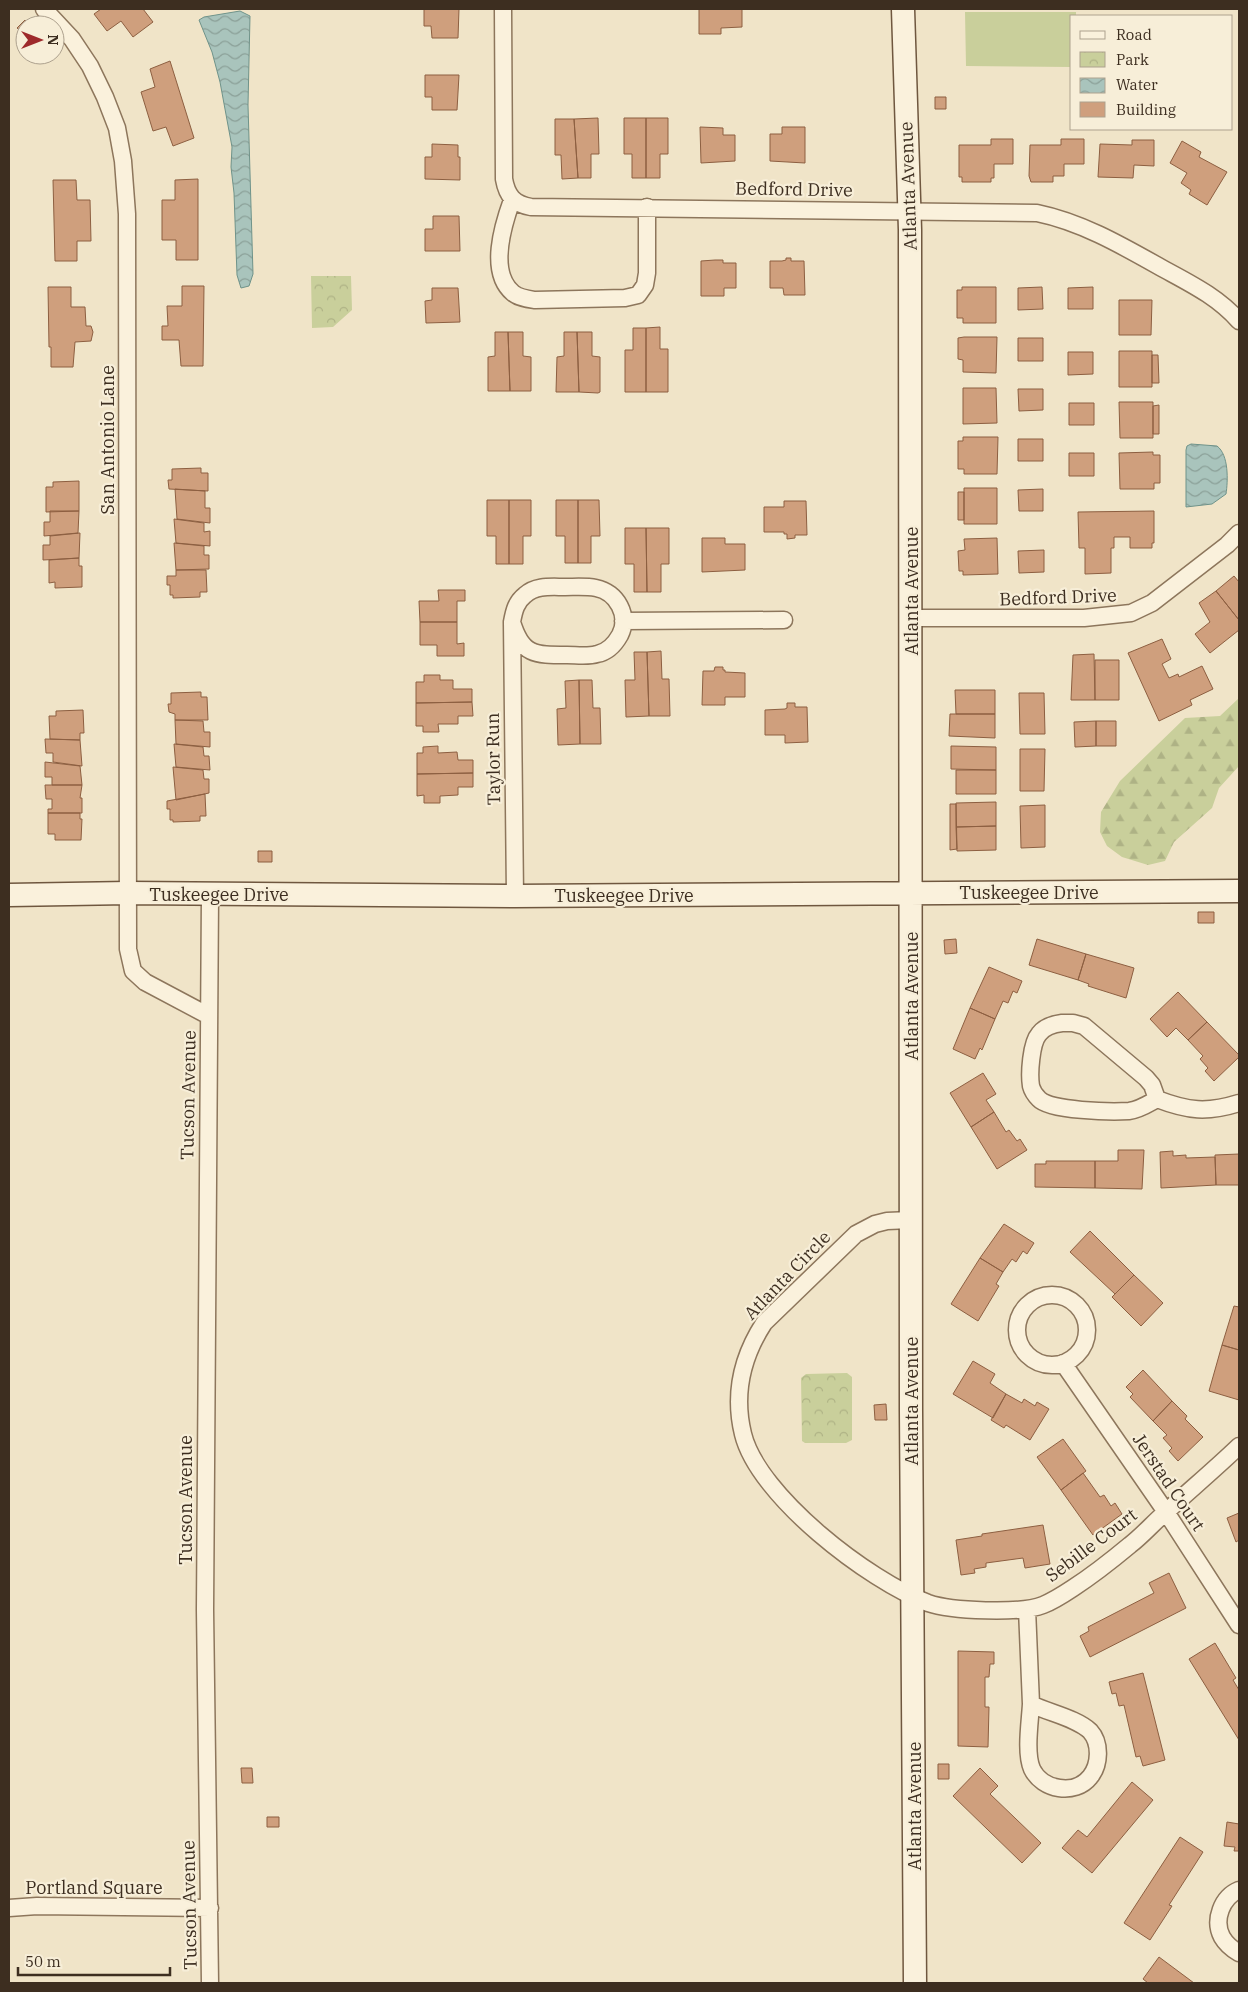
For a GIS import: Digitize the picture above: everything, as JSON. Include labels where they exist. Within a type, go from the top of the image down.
[{"type":"street","name":"San Antonio Lane","points":[[44,9],[72,39],[90,66],[117,128],[123,161],[127,214],[128,893]]},
{"type":"street","points":[[503,9],[504,179],[506,191],[512,200],[501,237],[500,263],[502,280],[513,293],[522,298],[535,300],[626,298],[638,295],[645,285],[647,273],[647,207]]},
{"type":"street","name":"Atlanta Avenue","points":[[903,9],[909,211],[912,1596],[915,1983]]},
{"type":"street","name":"Bedford Drive","points":[[512,200],[531,207],[1037,213],[1058,217],[1117,243],[1211,295],[1227,307],[1239,321]]},
{"type":"street","name":"Bedford Drive","points":[[911,618],[1084,618],[1131,613],[1152,603],[1228,545],[1239,533]]},
{"type":"street","name":"Taylor Run","points":[[515,896],[512,622],[514,610],[525,594],[539,588],[595,588],[610,594],[619,605],[623,621]]},
{"type":"street","points":[[512,622],[517,639],[527,649],[539,654],[582,655],[597,654],[608,650],[615,644],[622,631],[623,621],[784,620]]},
{"type":"street","name":"Tuskeegee Drive","points":[[9,895],[128,893],[515,896],[1239,890]]},
{"type":"street","name":"Tucson Avenue","points":[[128,893],[128,949],[133,970],[145,982],[209,1016]]},
{"type":"street","name":"Tucson Avenue","points":[[210,895],[205,1610],[210,1983]]},
{"type":"street","points":[[1073,1023],[1084,1026],[1146,1078],[1152,1085],[1157,1099],[1145,1107],[1130,1111],[1059,1108],[1046,1104],[1039,1099],[1031,1087],[1033,1045],[1039,1033],[1056,1024],[1073,1023]]},
{"type":"street","points":[[1157,1099],[1192,1110],[1218,1108],[1239,1103]]},
{"type":"street","name":"Atlanta Circle","points":[[911,1220],[886,1220],[856,1234],[764,1323],[746,1357],[740,1379],[738,1398],[743,1435],[750,1454],[767,1481],[811,1528],[837,1549],[912,1596]]},
{"type":"street","points":[[1040,1296],[1064,1297],[1074,1303],[1082,1312],[1086,1324],[1086,1336],[1082,1348],[1074,1357],[1063,1363],[1051,1365],[1039,1362],[1029,1356],[1021,1346],[1017,1335],[1017,1323],[1022,1312],[1030,1302],[1040,1296]]},
{"type":"street","name":"Jerstad Court","points":[[1063,1363],[1166,1512],[1239,1625]]},
{"type":"street","name":"Sebille Court","points":[[912,1596],[943,1607],[996,1610],[1027,1609],[1044,1605],[1084,1581],[1131,1545],[1239,1446]]},
{"type":"street","points":[[1027,1609],[1031,1704],[1029,1759],[1037,1776],[1043,1782],[1059,1789],[1080,1784],[1090,1777],[1098,1760],[1098,1747],[1091,1732],[1076,1722],[1031,1704]]},
{"type":"street","points":[[1239,1890],[1226,1899],[1220,1910],[1218,1923],[1221,1935],[1228,1946],[1239,1953]]},
{"type":"street","name":"Portland Square","points":[[9,1908],[37,1906],[210,1908]]},
{"type":"green space","points":[[965,12],[1076,12],[1076,15],[1070,15],[1070,67],[966,66]]},
{"type":"green space","points":[[311,276],[351,276],[352,310],[333,327],[312,328]]},
{"type":"green space","points":[[1239,698],[1239,766],[1219,788],[1212,808],[1174,842],[1165,861],[1148,865],[1122,857],[1107,846],[1100,832],[1101,812],[1120,781],[1185,718],[1220,716]]},
{"type":"green space","points":[[847,1373],[852,1377],[852,1440],[846,1443],[805,1443],[802,1441],[801,1378],[806,1374]]},
{"type":"water","points":[[240,11],[250,16],[248,105],[253,274],[249,286],[241,288],[237,275],[234,193],[231,167],[232,147],[220,82],[212,52],[199,20],[204,17]]},
{"type":"water","points":[[1191,444],[1217,446],[1224,455],[1227,475],[1226,494],[1212,504],[1186,507],[1186,450],[1187,446]]},
{"type":"building","points":[[101,9],[143,9],[153,22],[133,37],[121,21],[107,31],[94,14]]},
{"type":"building","points":[[424,9],[459,9],[458,38],[432,38],[431,26],[424,26]]},
{"type":"building","points":[[699,9],[742,9],[742,27],[721,28],[721,34],[699,34]]},
{"type":"building","points":[[170,61],[194,138],[173,146],[166,127],[153,131],[141,92],[155,87],[150,69]]},
{"type":"building","points":[[425,75],[459,75],[457,110],[432,110],[432,97],[425,97]]},
{"type":"building","points":[[935,97],[946,97],[946,109],[935,109]]},
{"type":"building","points":[[598,118],[599,154],[591,154],[591,178],[578,178],[574,119]]},
{"type":"building","points":[[624,118],[646,118],[646,178],[632,178],[632,154],[624,154]]},
{"type":"building","points":[[646,118],[668,118],[668,154],[660,154],[660,178],[646,178]]},
{"type":"building","points":[[555,119],[574,119],[578,178],[562,179],[561,155],[555,155]]},
{"type":"building","points":[[700,127],[723,128],[723,135],[735,135],[735,161],[701,163]]},
{"type":"building","points":[[782,127],[805,127],[805,163],[770,161],[770,134],[782,134]]},
{"type":"building","points":[[991,139],[1013,139],[1013,164],[994,164],[994,178],[991,178],[991,182],[962,182],[962,177],[959,177],[959,145],[991,145]]},
{"type":"building","points":[[1061,139],[1084,139],[1084,164],[1064,164],[1064,176],[1053,176],[1053,182],[1031,182],[1029,176],[1030,145],[1061,145]]},
{"type":"building","points":[[1132,140],[1154,140],[1154,166],[1134,165],[1133,178],[1098,177],[1100,144],[1132,145]]},
{"type":"building","points":[[1182,141],[1201,152],[1199,157],[1227,172],[1207,205],[1189,194],[1191,190],[1181,183],[1187,173],[1170,163]]},
{"type":"building","points":[[432,144],[458,145],[460,180],[425,179],[425,157],[432,157]]},
{"type":"building","points":[[198,179],[198,260],[176,260],[176,240],[162,240],[162,200],[175,200],[175,180]]},
{"type":"building","points":[[53,180],[76,180],[77,200],[90,200],[91,241],[77,241],[77,261],[55,261]]},
{"type":"building","points":[[433,216],[459,216],[460,251],[425,251],[425,229],[433,229]]},
{"type":"building","points":[[786,258],[791,258],[791,261],[804,261],[805,295],[784,295],[783,288],[770,288],[770,261],[782,261],[786,260]]},
{"type":"building","points":[[723,260],[723,263],[736,263],[736,288],[724,288],[724,296],[701,296],[701,261]]},
{"type":"building","points":[[182,286],[204,286],[203,366],[181,366],[179,340],[162,340],[162,326],[168,326],[167,306],[182,306]]},
{"type":"building","points":[[48,287],[71,287],[71,307],[85,307],[86,326],[91,326],[93,332],[91,341],[75,342],[73,367],[51,367]]},
{"type":"building","points":[[962,287],[996,287],[996,323],[963,323],[963,318],[957,318],[957,290],[962,290]]},
{"type":"building","points":[[1042,287],[1043,309],[1018,310],[1018,288]]},
{"type":"building","points":[[1093,287],[1093,309],[1068,309],[1068,288]]},
{"type":"building","points":[[432,288],[458,288],[460,322],[426,323],[425,301],[432,300]]},
{"type":"building","points":[[1119,300],[1152,300],[1151,335],[1119,335]]},
{"type":"building","points":[[660,327],[660,349],[668,349],[668,392],[646,392],[646,328]]},
{"type":"building","points":[[633,328],[646,328],[646,392],[625,392],[625,350],[633,350]]},
{"type":"building","points":[[495,332],[508,332],[510,391],[488,391],[488,357],[495,356]]},
{"type":"building","points":[[508,332],[523,332],[523,356],[531,357],[531,391],[510,391]]},
{"type":"building","points":[[564,332],[577,332],[579,392],[556,392],[557,357],[564,356]]},
{"type":"building","points":[[577,332],[592,332],[592,356],[600,357],[600,392],[598,393],[579,392]]},
{"type":"building","points":[[997,337],[996,373],[963,372],[963,360],[958,359],[958,338]]},
{"type":"building","points":[[1018,338],[1043,338],[1043,361],[1018,361]]},
{"type":"building","points":[[1119,351],[1152,351],[1152,387],[1119,387]]},
{"type":"building","points":[[1068,352],[1093,352],[1093,374],[1068,375]]},
{"type":"building","points":[[1152,355],[1158,355],[1159,383],[1152,383]]},
{"type":"building","points":[[963,388],[996,388],[997,423],[963,424]]},
{"type":"building","points":[[1018,389],[1043,389],[1043,410],[1019,411]]},
{"type":"building","points":[[1119,402],[1153,402],[1153,438],[1120,438]]},
{"type":"building","points":[[1069,403],[1094,403],[1094,425],[1069,425]]},
{"type":"building","points":[[1159,405],[1159,434],[1153,434],[1153,406]]},
{"type":"building","points":[[963,437],[998,437],[997,474],[964,474],[964,469],[958,469],[958,441],[963,441]]},
{"type":"building","points":[[1018,439],[1043,439],[1043,461],[1018,461]]},
{"type":"building","points":[[1153,452],[1153,455],[1160,455],[1160,483],[1154,483],[1154,489],[1120,489],[1119,453]]},
{"type":"building","points":[[1069,453],[1094,453],[1094,476],[1069,476]]},
{"type":"building","points":[[201,468],[201,473],[208,473],[208,491],[169,489],[168,480],[172,480],[172,469]]},
{"type":"building","points":[[79,481],[79,511],[46,512],[46,487],[53,487],[53,482]]},
{"type":"building","points":[[964,488],[997,488],[997,524],[964,524]]},
{"type":"building","points":[[175,489],[205,491],[205,508],[210,508],[210,523],[177,519]]},
{"type":"building","points":[[1043,489],[1043,511],[1019,511],[1018,490]]},
{"type":"building","points":[[958,492],[964,492],[964,520],[958,520]]},
{"type":"building","points":[[487,500],[509,500],[509,564],[496,564],[496,536],[487,536]]},
{"type":"building","points":[[509,500],[531,500],[531,536],[523,536],[523,564],[509,564]]},
{"type":"building","points":[[556,500],[578,500],[578,563],[565,563],[565,536],[556,536]]},
{"type":"building","points":[[578,500],[599,500],[600,536],[591,536],[591,563],[578,563]]},
{"type":"building","points":[[784,501],[806,501],[807,535],[795,535],[795,538],[787,539],[787,534],[784,534],[784,532],[764,532],[764,507],[784,507]]},
{"type":"building","points":[[50,511],[79,511],[78,533],[44,536],[44,522],[50,522]]},
{"type":"building","points":[[1154,511],[1154,543],[1152,543],[1152,548],[1130,548],[1130,537],[1114,537],[1114,548],[1111,548],[1111,573],[1085,574],[1085,548],[1079,548],[1078,512]]},
{"type":"building","points":[[174,519],[204,523],[204,532],[210,531],[210,546],[176,543]]},
{"type":"building","points":[[625,528],[646,528],[647,592],[634,592],[634,564],[625,564]]},
{"type":"building","points":[[646,528],[669,528],[669,564],[661,564],[661,592],[647,592]]},
{"type":"building","points":[[80,533],[79,558],[43,560],[43,545],[50,545],[50,536]]},
{"type":"building","points":[[702,538],[725,538],[725,544],[745,544],[745,570],[702,572]]},
{"type":"building","points":[[997,538],[998,574],[963,575],[963,571],[959,571],[958,551],[965,550],[964,539]]},
{"type":"building","points":[[174,543],[204,546],[204,555],[209,555],[209,569],[176,570]]},
{"type":"building","points":[[1044,550],[1044,572],[1019,573],[1018,551]]},
{"type":"building","points":[[79,558],[79,566],[82,566],[82,587],[55,588],[55,582],[49,583],[49,560]]},
{"type":"building","points":[[176,570],[206,570],[207,592],[200,592],[200,597],[173,598],[173,595],[170,595],[170,585],[167,585],[167,576],[176,576]]},
{"type":"building","points":[[1234,576],[1239,582],[1239,620],[1216,591]]},
{"type":"building","points":[[438,590],[465,590],[465,601],[457,601],[457,622],[420,622],[419,601],[439,601]]},
{"type":"building","points":[[1216,591],[1239,620],[1239,630],[1210,653],[1195,634],[1210,622],[1199,603]]},
{"type":"building","points":[[420,622],[457,622],[457,644],[464,643],[464,656],[437,656],[437,645],[420,645]]},
{"type":"building","points":[[1162,639],[1171,659],[1162,664],[1169,678],[1178,674],[1179,677],[1202,666],[1213,689],[1190,700],[1192,705],[1159,721],[1128,653]]},
{"type":"building","points":[[661,651],[662,679],[669,679],[670,716],[649,716],[647,652]]},
{"type":"building","points":[[634,652],[647,652],[649,716],[626,717],[625,680],[635,680]]},
{"type":"building","points":[[1094,654],[1095,700],[1071,700],[1073,655]]},
{"type":"building","points":[[1095,660],[1119,660],[1119,700],[1095,700]]},
{"type":"building","points":[[715,667],[723,667],[725,672],[745,673],[745,697],[725,697],[725,705],[702,705],[703,671],[714,671]]},
{"type":"building","points":[[424,675],[440,675],[440,680],[453,680],[453,689],[472,689],[472,702],[416,703],[416,682],[424,682]]},
{"type":"building","points":[[579,680],[592,680],[593,708],[600,708],[601,744],[580,744]]},
{"type":"building","points":[[579,680],[580,744],[558,745],[557,709],[566,708],[565,681]]},
{"type":"building","points":[[955,690],[995,690],[995,714],[956,714]]},
{"type":"building","points":[[201,692],[201,697],[207,697],[208,720],[175,720],[175,714],[169,712],[168,704],[171,704],[171,693]]},
{"type":"building","points":[[1019,693],[1044,693],[1045,734],[1020,734]]},
{"type":"building","points":[[472,702],[473,716],[458,716],[458,724],[438,724],[439,732],[423,732],[423,726],[416,726],[416,703]]},
{"type":"building","points":[[787,703],[795,703],[795,707],[807,707],[808,742],[785,743],[785,735],[765,735],[765,710],[785,709],[787,708]]},
{"type":"building","points":[[83,710],[84,733],[80,733],[80,740],[50,739],[49,716],[56,716],[56,711]]},
{"type":"building","points":[[950,714],[995,714],[995,738],[949,736]]},
{"type":"building","points":[[175,720],[203,721],[204,732],[210,732],[210,747],[176,744]]},
{"type":"building","points":[[1096,721],[1116,721],[1116,746],[1096,746]]},
{"type":"building","points":[[1096,721],[1096,746],[1075,747],[1074,722]]},
{"type":"building","points":[[45,739],[80,740],[82,766],[53,762],[53,753],[46,753]]},
{"type":"building","points":[[174,744],[203,747],[204,756],[209,756],[210,770],[176,767]]},
{"type":"building","points":[[438,746],[438,753],[457,752],[458,760],[473,760],[473,773],[417,774],[417,753],[423,753],[423,747]]},
{"type":"building","points":[[951,746],[996,747],[996,770],[951,769]]},
{"type":"building","points":[[1020,749],[1045,749],[1044,791],[1020,791]]},
{"type":"building","points":[[45,762],[80,766],[82,785],[52,785],[52,777],[45,777]]},
{"type":"building","points":[[173,767],[203,770],[204,779],[209,779],[209,793],[176,800]]},
{"type":"building","points":[[956,770],[996,770],[996,794],[956,794]]},
{"type":"building","points":[[473,773],[473,787],[458,787],[458,795],[440,796],[440,803],[424,803],[424,795],[417,796],[417,774]]},
{"type":"building","points":[[45,785],[82,785],[80,798],[82,798],[82,813],[48,813],[48,809],[52,809],[52,799],[46,799]]},
{"type":"building","points":[[205,794],[206,816],[200,816],[200,821],[173,822],[173,820],[170,820],[170,809],[167,809],[167,801]]},
{"type":"building","points":[[996,802],[996,826],[956,827],[956,803]]},
{"type":"building","points":[[950,804],[956,804],[957,849],[950,850]]},
{"type":"building","points":[[1045,805],[1045,847],[1021,848],[1020,806]]},
{"type":"building","points":[[48,813],[80,813],[80,819],[82,819],[81,840],[55,840],[55,834],[48,834]]},
{"type":"building","points":[[996,826],[996,850],[957,851],[956,827]]},
{"type":"building","points":[[258,851],[272,851],[272,862],[258,862]]},
{"type":"building","points":[[1198,912],[1214,912],[1214,923],[1198,923]]},
{"type":"building","points":[[956,939],[957,953],[945,954],[944,940]]},
{"type":"building","points":[[1037,939],[1086,954],[1078,980],[1029,965]]},
{"type":"building","points":[[1086,954],[1134,968],[1126,998],[1088,986],[1089,984],[1078,980]]},
{"type":"building","points":[[989,967],[1022,981],[1017,993],[1013,991],[1008,1003],[1003,1001],[995,1019],[970,1008]]},
{"type":"building","points":[[1178,992],[1207,1022],[1188,1040],[1176,1028],[1167,1037],[1150,1019]]},
{"type":"building","points":[[970,1008],[995,1019],[982,1050],[980,1048],[975,1059],[953,1049]]},
{"type":"building","points":[[1207,1022],[1239,1055],[1214,1081],[1205,1071],[1208,1068],[1200,1059],[1203,1056],[1188,1040]]},
{"type":"building","points":[[983,1073],[996,1094],[986,1100],[994,1112],[971,1127],[950,1093]]},
{"type":"building","points":[[994,1112],[1006,1132],[1009,1130],[1017,1141],[1020,1139],[1027,1150],[997,1169],[971,1127]]},
{"type":"building","points":[[1118,1150],[1144,1150],[1142,1189],[1095,1188],[1095,1161],[1118,1161]]},
{"type":"building","points":[[1173,1151],[1173,1156],[1186,1155],[1186,1158],[1215,1157],[1216,1185],[1161,1188],[1160,1152]]},
{"type":"building","points":[[1239,1154],[1239,1185],[1216,1185],[1215,1155]]},
{"type":"building","points":[[1046,1161],[1095,1161],[1095,1188],[1035,1187],[1035,1164],[1046,1164]]},
{"type":"building","points":[[1004,1224],[1034,1243],[1027,1254],[1023,1251],[1016,1262],[1012,1259],[1003,1272],[980,1258]]},
{"type":"building","points":[[1090,1231],[1134,1275],[1115,1294],[1070,1252]]},
{"type":"building","points":[[980,1258],[1003,1272],[996,1284],[999,1286],[978,1321],[951,1304]]},
{"type":"building","points":[[1134,1275],[1163,1303],[1141,1326],[1112,1297]]},
{"type":"building","points":[[1234,1306],[1239,1307],[1239,1350],[1222,1345]]},
{"type":"building","points":[[1222,1345],[1239,1350],[1239,1400],[1209,1391]]},
{"type":"building","points":[[973,1361],[995,1374],[990,1383],[1006,1394],[993,1418],[953,1394]]},
{"type":"building","points":[[1143,1370],[1172,1401],[1153,1421],[1130,1397],[1133,1394],[1126,1387]]},
{"type":"building","points":[[1006,1394],[1022,1403],[1024,1399],[1035,1406],[1037,1402],[1049,1409],[1030,1440],[1006,1425],[1004,1428],[991,1420]]},
{"type":"building","points":[[1172,1401],[1187,1416],[1185,1419],[1203,1437],[1178,1461],[1169,1451],[1172,1448],[1163,1438],[1167,1435],[1153,1421]]},
{"type":"building","points":[[886,1404],[887,1420],[875,1420],[874,1405]]},
{"type":"building","points":[[1063,1439],[1086,1471],[1061,1490],[1037,1457]]},
{"type":"building","points":[[1083,1473],[1100,1497],[1104,1495],[1111,1506],[1115,1503],[1122,1514],[1093,1535],[1061,1490]]},
{"type":"building","points":[[1239,1513],[1239,1540],[1236,1542],[1227,1518]]},
{"type":"building","points":[[1043,1525],[1050,1564],[1025,1568],[1023,1558],[986,1563],[986,1567],[974,1569],[975,1573],[961,1575],[956,1540]]},
{"type":"building","points":[[1169,1573],[1186,1608],[1090,1657],[1080,1636],[1089,1631],[1088,1627],[1154,1593],[1149,1583]]},
{"type":"building","points":[[1215,1643],[1236,1678],[1233,1680],[1239,1690],[1239,1740],[1189,1659]]},
{"type":"building","points":[[958,1651],[994,1652],[994,1664],[990,1664],[989,1677],[985,1677],[985,1707],[989,1707],[988,1747],[958,1746]]},
{"type":"building","points":[[1143,1673],[1165,1760],[1143,1766],[1140,1756],[1136,1757],[1124,1705],[1119,1706],[1116,1693],[1112,1694],[1109,1682]]},
{"type":"building","points":[[938,1764],[949,1764],[949,1779],[938,1779]]},
{"type":"building","points":[[241,1768],[252,1768],[253,1783],[242,1783]]},
{"type":"building","points":[[980,1768],[998,1786],[990,1794],[1041,1843],[1022,1863],[953,1796]]},
{"type":"building","points":[[1132,1782],[1153,1800],[1092,1873],[1062,1848],[1078,1830],[1087,1837]]},
{"type":"building","points":[[267,1817],[279,1817],[279,1827],[267,1827]]},
{"type":"building","points":[[1227,1822],[1239,1824],[1239,1851],[1234,1851],[1235,1847],[1224,1846]]},
{"type":"building","points":[[1180,1837],[1203,1852],[1169,1905],[1172,1906],[1150,1940],[1124,1923]]},
{"type":"building","points":[[1159,1957],[1194,1983],[1148,1983],[1143,1979]]}]
